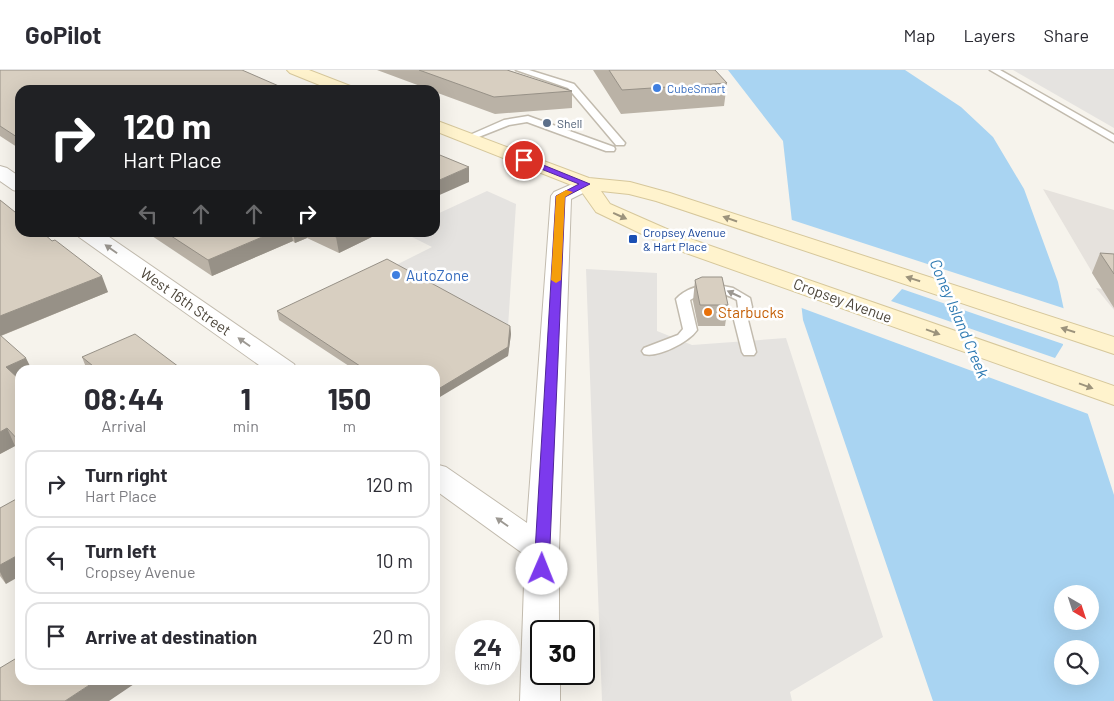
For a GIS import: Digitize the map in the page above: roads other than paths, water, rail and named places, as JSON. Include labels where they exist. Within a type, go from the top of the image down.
[{"type":"main road","points":[[295,70],[334,85]]},
{"type":"main road","points":[[440,127],[586,184],[630,188],[686,204],[1114,346]]},
{"type":"main road","name":"Cropsey Avenue","points":[[586,184],[603,208],[677,242],[1114,396]]},
{"type":"street","points":[[0,172],[15,182]]},
{"type":"street","points":[[540,701],[542,550],[560,196],[586,184]]},
{"type":"street","name":"West 16th Street","points":[[94,237],[277,365]]},
{"type":"street","points":[[440,479],[542,550]]},
{"type":"lane","points":[[520,70],[571,86],[620,144]]},
{"type":"lane","points":[[994,70],[1114,139]]},
{"type":"lane","points":[[468,138],[507,122],[528,118],[610,149]]},
{"type":"lane","points":[[650,350],[683,338],[690,330],[683,299],[701,289],[712,288],[734,293],[743,298],[745,306],[740,320],[750,352]]},
{"type":"water","name":"Coney Island Creek","points":[[728,70],[905,70],[961,107],[993,137],[1024,189],[1058,282],[1083,399],[1114,495],[1114,701],[933,701],[803,320],[783,141]]},
{"type":"place","name":"CubeSmart","points":[[657,88]]},
{"type":"place","name":"Shell","points":[[547,123]]},
{"type":"place","name":"Cropsey Avenue & Hart Place","points":[[633,239]]},
{"type":"place","name":"AutoZone","points":[[396,275]]},
{"type":"place","name":"Starbucks","points":[[708,312]]}]
